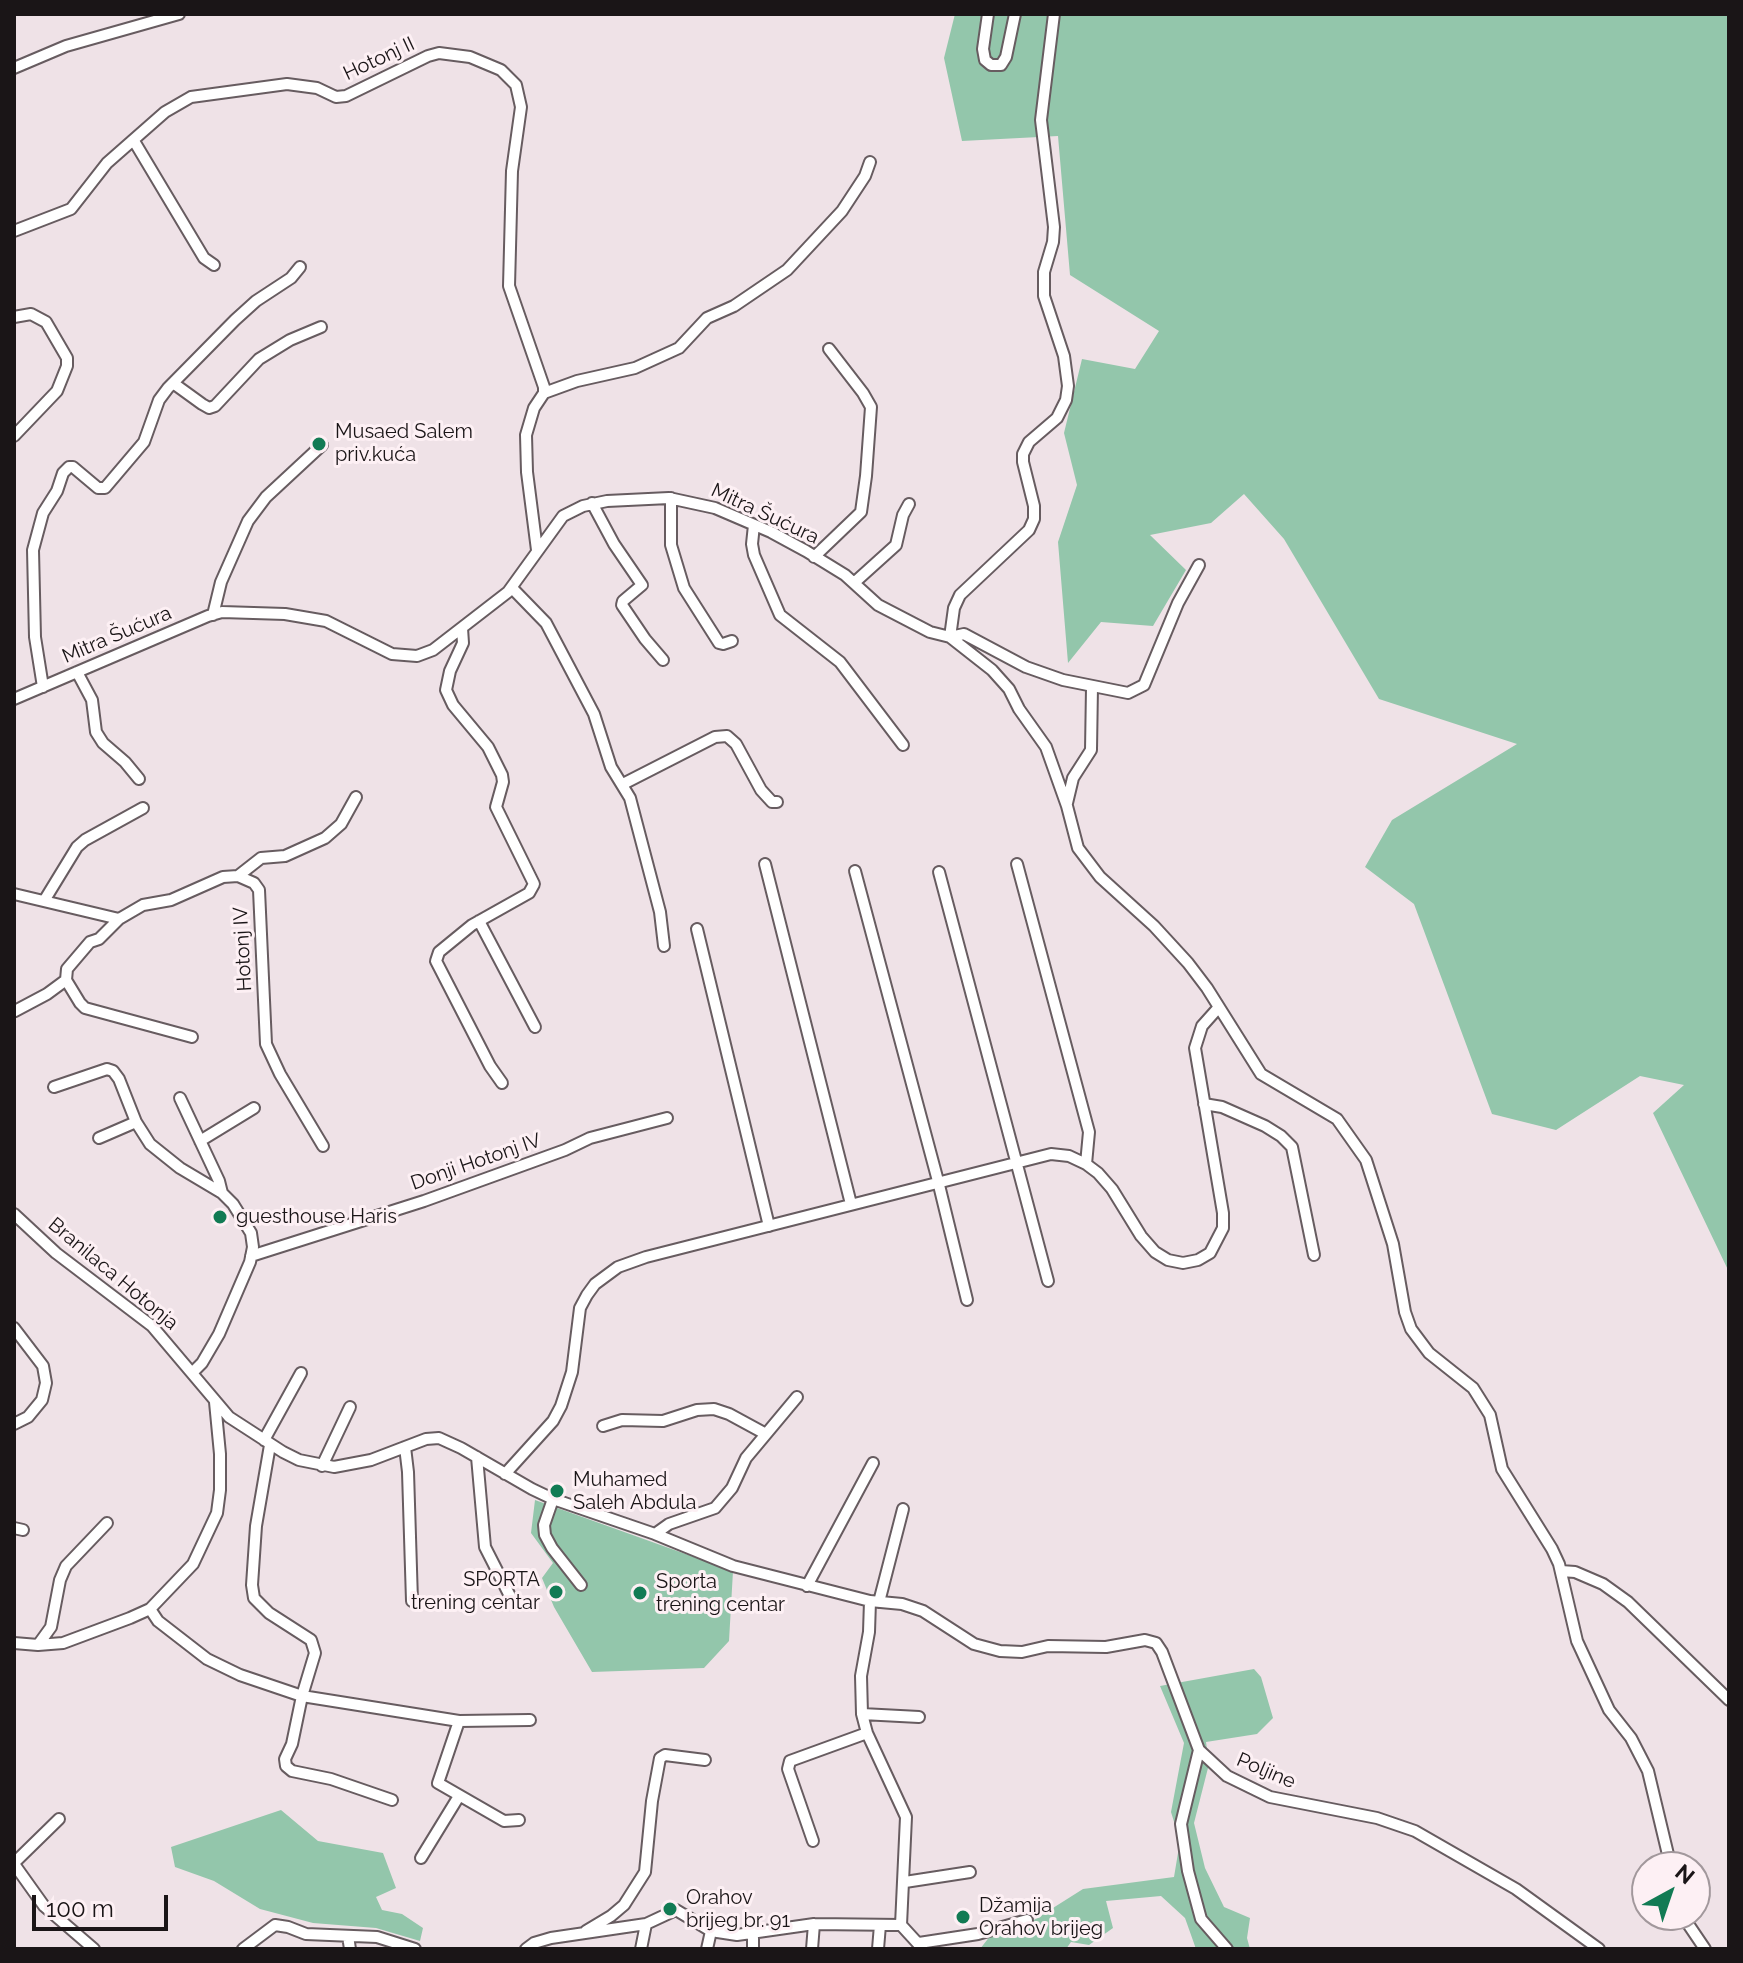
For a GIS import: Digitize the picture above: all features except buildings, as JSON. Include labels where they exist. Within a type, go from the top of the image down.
[{"type":"street","points":[[14,68],[66,46],[179,14]]},
{"type":"street","points":[[988,14],[983,49],[985,60],[991,65],[1001,65],[1006,57],[1015,14]]},
{"type":"street","points":[[1054,14],[1041,120],[1054,227],[1044,272],[1044,296],[1064,356],[1068,386],[1066,400],[1057,418],[1029,442],[1023,454],[1034,506],[1034,519],[1029,530],[960,595],[954,608],[950,637],[992,670],[1009,689],[1046,747],[1078,848],[1089,863],[1106,884],[1169,942],[1207,988],[1261,1074],[1337,1119],[1366,1160],[1393,1244],[1411,1329],[1429,1353],[1465,1380],[1482,1399],[1490,1415],[1502,1469],[1552,1549],[1561,1571],[1569,1618],[1577,1641],[1609,1710],[1631,1738],[1648,1771],[1667,1851]]},
{"type":"street","name":"Hotonj II","points":[[14,231],[71,209],[99,171],[165,112],[191,97],[287,84],[317,88],[336,97],[346,96],[428,56],[439,53],[470,57],[501,70],[516,85],[521,107],[512,171],[509,286],[544,393]]},
{"type":"street","points":[[134,141],[204,258],[214,265]]},
{"type":"street","points":[[537,550],[527,472],[526,435],[534,408],[544,393],[577,381],[635,368],[679,348],[707,318],[734,306],[787,270],[842,211],[861,184],[870,162]]},
{"type":"street","name":"Mitra Šućura","points":[[43,687],[35,637],[34,539],[63,473],[69,467],[79,471],[98,488],[105,488],[144,442],[159,400],[173,383],[235,320],[256,301],[291,278],[300,267]]},
{"type":"street","points":[[14,317],[31,314],[46,322],[67,358],[57,391],[14,436]]},
{"type":"street","points":[[173,383],[209,408],[215,406],[259,359],[290,340],[321,327]]},
{"type":"street","points":[[814,557],[861,512],[871,407],[829,349]]},
{"type":"street","points":[[213,615],[221,582],[248,521],[266,497],[322,445]]},
{"type":"street","points":[[671,498],[671,545],[684,588],[719,643],[732,641]]},
{"type":"street","name":"Mitra Šućura","points":[[14,699],[213,615],[240,611],[326,621],[392,654],[417,656],[433,650],[512,588],[563,516],[592,503],[671,498],[715,508],[814,557],[855,582],[878,605],[930,632],[950,637],[964,634],[1026,667],[1092,687],[1128,693],[1144,685],[1178,603],[1199,565]]},
{"type":"street","points":[[592,503],[614,544],[642,585],[622,605],[663,660]]},
{"type":"street","points":[[855,582],[896,545],[909,504]]},
{"type":"street","points":[[754,525],[754,555],[780,615],[840,662],[903,745]]},
{"type":"street","points":[[512,588],[546,623],[594,714],[611,767],[623,784],[640,833],[660,912],[664,946]]},
{"type":"street","points":[[462,628],[463,643],[450,671],[446,690],[453,705],[488,747],[502,775],[496,807],[534,884],[529,893],[479,921],[439,952],[436,961],[490,1066],[502,1083]]},
{"type":"street","points":[[77,672],[92,700],[96,732],[139,779]]},
{"type":"street","points":[[1067,806],[1073,778],[1091,750],[1092,687]]},
{"type":"street","points":[[623,784],[715,737],[727,736],[736,744],[768,798],[777,802]]},
{"type":"street","points":[[192,1037],[85,1008],[66,980],[67,969],[79,954],[119,919],[143,905],[171,900],[211,881],[238,876],[261,858],[285,856],[325,838],[341,824],[356,797]]},
{"type":"street","points":[[44,901],[77,847],[143,808]]},
{"type":"street","points":[[765,864],[851,1204]]},
{"type":"street","points":[[1017,864],[1089,1132],[1086,1164]]},
{"type":"street","points":[[855,871],[967,1300]]},
{"type":"street","points":[[939,872],[1048,1281]]},
{"type":"street","name":"Hotonj IV","points":[[238,876],[248,879],[259,890],[266,1044],[280,1074],[323,1146]]},
{"type":"street","points":[[14,894],[119,919]]},
{"type":"street","points":[[479,921],[535,1027]]},
{"type":"street","points":[[697,929],[769,1226]]},
{"type":"street","points":[[15,1011],[66,980]]},
{"type":"street","points":[[505,1474],[553,1421],[561,1406],[572,1372],[580,1308],[595,1284],[618,1267],[632,1262],[1051,1154],[1069,1156],[1086,1164],[1112,1189],[1141,1236],[1155,1252],[1168,1260],[1183,1263],[1210,1253],[1223,1228],[1223,1213],[1195,1048],[1202,1026],[1219,1007]]},
{"type":"street","points":[[54,1087],[107,1069],[113,1071],[136,1122],[150,1144],[222,1193],[233,1204],[251,1233],[251,1256],[219,1334],[193,1372]]},
{"type":"street","points":[[180,1098],[222,1193]]},
{"type":"street","points":[[1204,1104],[1222,1107],[1265,1126],[1292,1147],[1314,1255]]},
{"type":"street","points":[[200,1141],[254,1108]]},
{"type":"street","name":"Donji Hotonj IV","points":[[251,1256],[424,1201],[590,1138],[667,1118]]},
{"type":"street","points":[[99,1138],[136,1122]]},
{"type":"street","name":"Branilaca Hotonja","points":[[14,1214],[56,1253],[152,1326],[229,1417],[299,1460],[334,1467],[371,1460],[426,1439],[439,1438],[553,1499],[655,1534],[733,1566],[874,1602]]},
{"type":"street","points":[[14,1328],[43,1366],[46,1383],[42,1400],[35,1409],[14,1424]]},
{"type":"street","points":[[301,1373],[267,1443],[252,1585],[254,1598],[260,1606],[301,1632],[314,1647],[314,1664],[302,1696],[292,1744],[285,1759],[286,1766],[292,1771],[331,1779],[392,1800]]},
{"type":"street","points":[[655,1534],[669,1524],[715,1508],[732,1488],[746,1458],[764,1433],[797,1397]]},
{"type":"street","points":[[14,1643],[63,1643],[150,1609],[193,1564],[217,1513],[220,1454],[215,1402]]},
{"type":"street","points":[[322,1466],[350,1407]]},
{"type":"street","points":[[603,1426],[622,1420],[663,1421],[697,1410],[714,1409],[764,1433]]},
{"type":"street","points":[[405,1447],[412,1601]]},
{"type":"street","points":[[477,1457],[485,1547],[511,1598]]},
{"type":"street","points":[[807,1586],[873,1463]]},
{"type":"street","points":[[553,1499],[544,1525],[545,1535],[581,1585]]},
{"type":"street","points":[[901,1925],[906,1817],[867,1733],[862,1714],[861,1676],[874,1602],[903,1509]]},
{"type":"street","points":[[38,1645],[51,1627],[60,1580],[66,1566],[107,1523]]},
{"type":"street","points":[[1561,1571],[1575,1572],[1603,1584],[1628,1602],[1729,1700]]},
{"type":"street","name":"Poljine","points":[[874,1602],[902,1604],[923,1611],[974,1644],[1000,1651],[1022,1652],[1048,1646],[1106,1647],[1145,1640],[1156,1643],[1199,1750],[1227,1776],[1270,1797],[1377,1818],[1415,1831],[1516,1889],[1599,1949]]},
{"type":"street","points":[[150,1609],[158,1621],[207,1659],[240,1675],[302,1696],[459,1721],[530,1720]]},
{"type":"street","points":[[862,1714],[919,1717]]},
{"type":"street","points":[[459,1721],[454,1741],[437,1779],[440,1786],[504,1821],[511,1823],[519,1820]]},
{"type":"street","points":[[813,1841],[788,1769],[790,1761],[867,1733]]},
{"type":"street","points":[[1199,1750],[1183,1808],[1183,1839],[1201,1919],[1227,1949]]},
{"type":"street","points":[[582,1935],[624,1905],[645,1872],[660,1758],[665,1755],[705,1760]]},
{"type":"street","points":[[421,1858],[459,1796]]},
{"type":"street","points":[[59,1819],[14,1864],[44,1906],[94,1949]]},
{"type":"street","points":[[905,1882],[970,1872]]},
{"type":"street","points":[[526,1949],[541,1940],[558,1943],[582,1935],[646,1924],[676,1910],[711,1931],[737,1935],[814,1924],[901,1925],[921,1946],[1027,1920]]},
{"type":"street","points":[[641,1949],[646,1924]]},
{"type":"street","points":[[812,1949],[814,1924]]},
{"type":"street","points":[[243,1949],[275,1925],[306,1934],[377,1937],[415,1949]]},
{"type":"street","points":[[878,1949],[880,1925]]},
{"type":"street","points":[[707,1949],[711,1931]]},
{"type":"street","points":[[1693,1931],[1705,1949]]},
{"type":"street","points":[[753,1933],[753,1949]]},
{"type":"street","points":[[348,1936],[350,1949]]},
{"type":"green space","points":[[955,14],[1729,14],[1729,1272],[1653,1113],[1684,1085],[1640,1076],[1556,1130],[1492,1114],[1414,904],[1365,867],[1392,820],[1517,744],[1379,699],[1284,539],[1244,494],[1211,523],[1150,535],[1186,570],[1153,626],[1101,622],[1068,663],[1058,542],[1077,485],[1064,433],[1082,359],[1135,369],[1159,331],[1070,275],[1058,136],[962,141],[944,58]]},
{"type":"green space","name":"Sporta trening centar","points":[[535,1500],[733,1571],[729,1641],[704,1668],[592,1672],[554,1607],[542,1578],[553,1563],[531,1533]]},
{"type":"green space","points":[[1254,1669],[1261,1677],[1273,1718],[1257,1734],[1206,1742],[1209,1764],[1194,1823],[1205,1868],[1224,1907],[1250,1918],[1247,1938],[1250,1949],[1196,1949],[1185,1918],[1161,1896],[1106,1901],[1113,1928],[1089,1945],[1071,1942],[1066,1949],[980,1949],[994,1931],[1026,1925],[1083,1889],[1174,1877],[1180,1841],[1171,1812],[1184,1743],[1160,1686]]},
{"type":"green space","points":[[281,1810],[318,1841],[383,1853],[396,1888],[376,1897],[382,1910],[402,1914],[423,1928],[420,1941],[376,1928],[313,1923],[260,1909],[214,1881],[175,1867],[171,1847]]},
{"type":"place","name":"Musaed Salem priv.kuća","points":[[319,444]]},
{"type":"place","name":"guesthouse Haris","points":[[220,1217]]},
{"type":"place","name":"Muhamed Saleh Abdula","points":[[557,1491]]},
{"type":"place","name":"SPORTA trening centar","points":[[556,1592]]},
{"type":"place","name":"Sporta trening centar","points":[[640,1593]]},
{"type":"place","name":"Orahov brijeg br. 91","points":[[670,1909]]},
{"type":"place","name":"Džamija Orahov brijeg","points":[[963,1917]]}]
